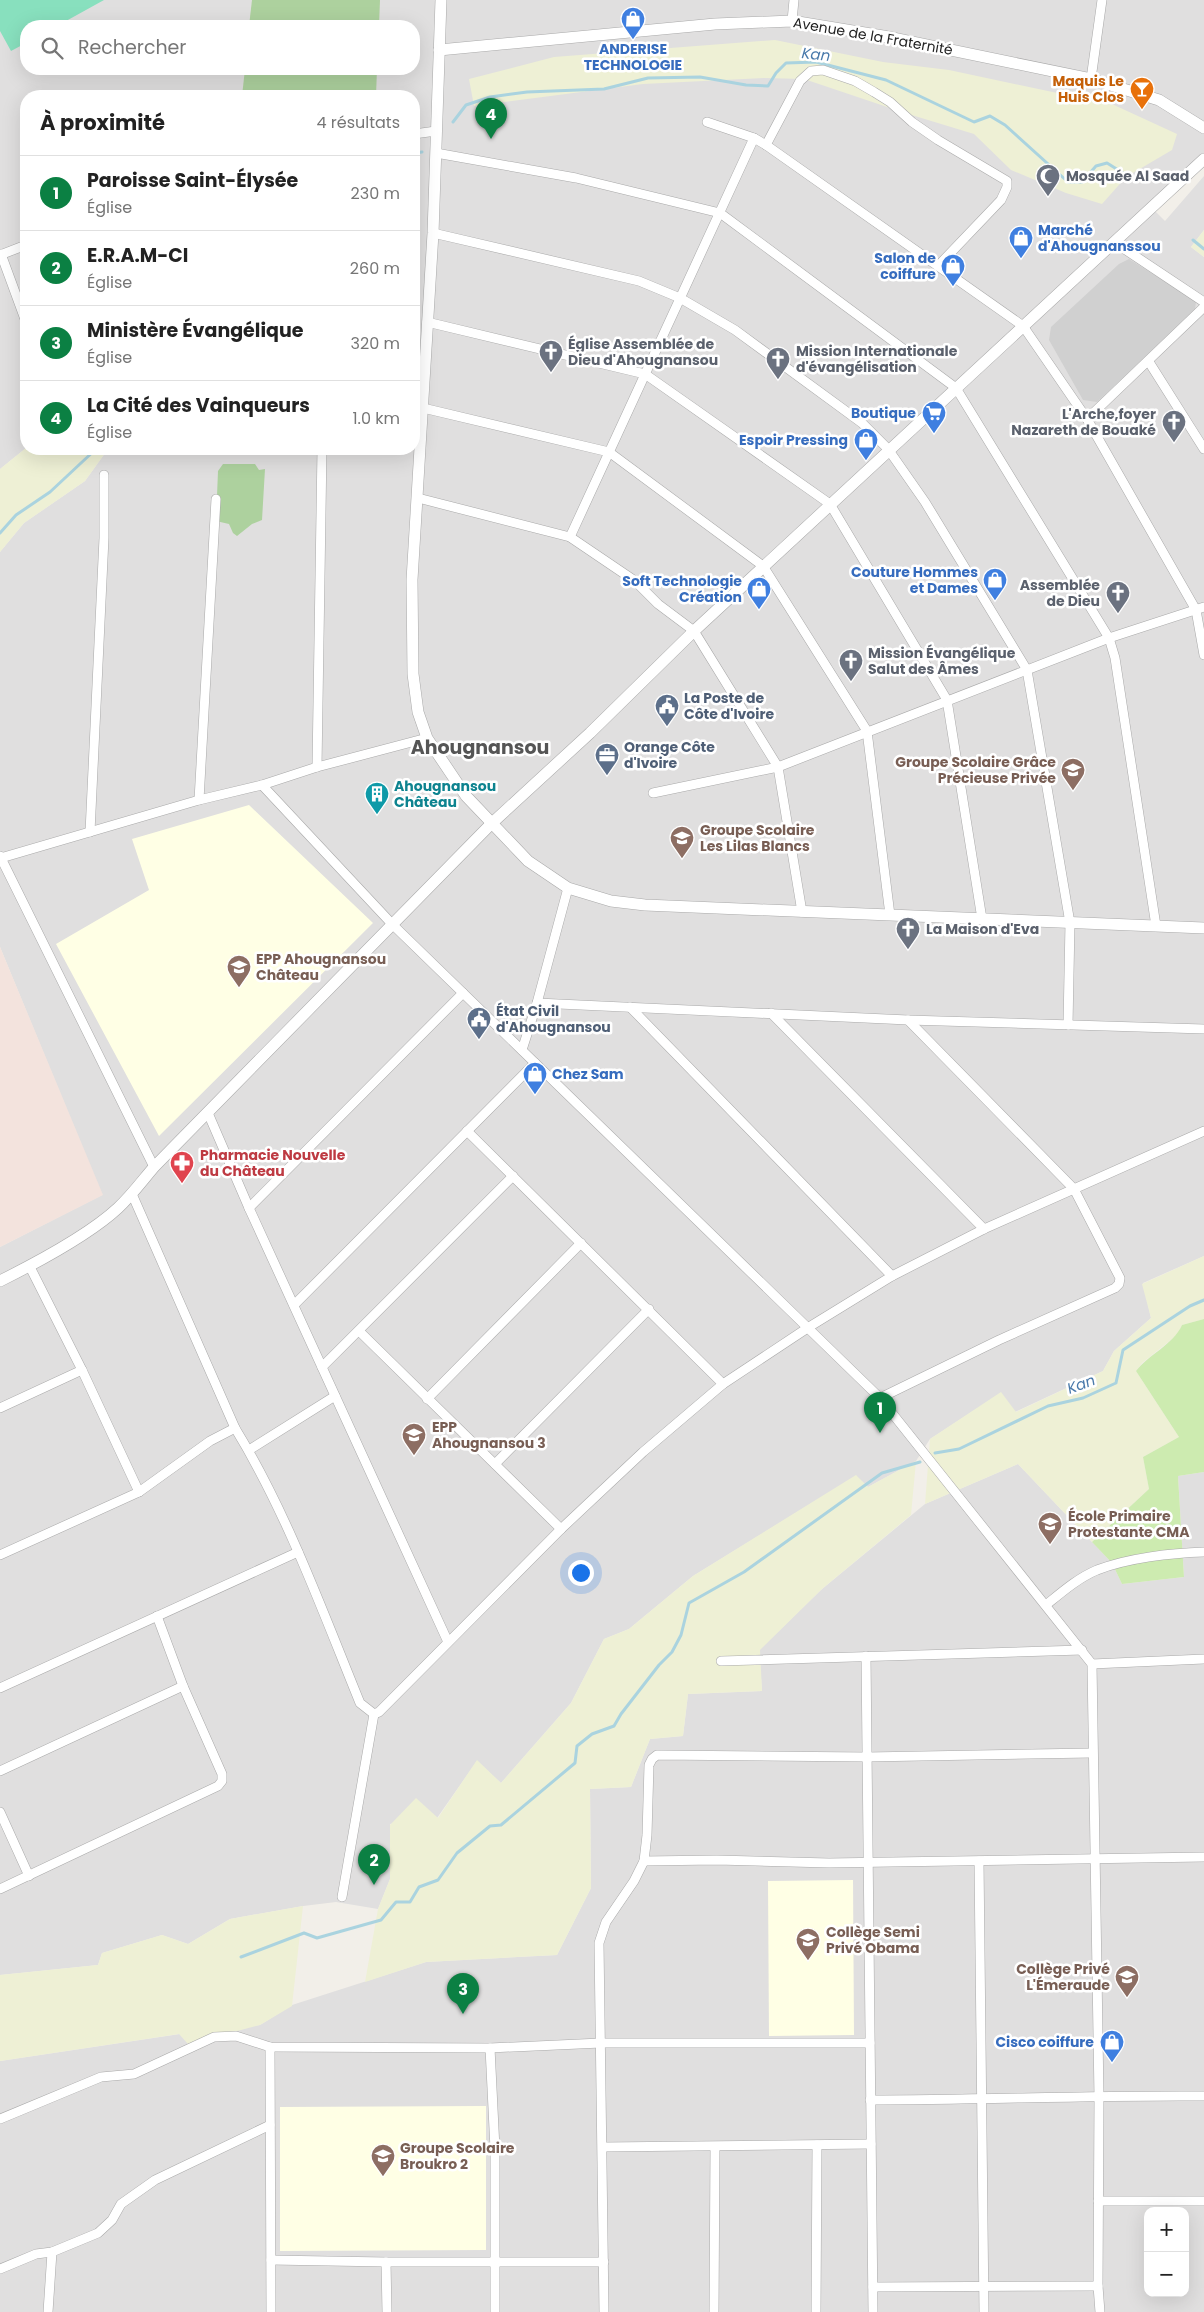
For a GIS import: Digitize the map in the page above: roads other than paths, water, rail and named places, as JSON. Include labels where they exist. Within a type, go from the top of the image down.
[{"type":"street","points":[[420,391],[428,322],[433,233],[441,0]]},
{"type":"street","points":[[792,21],[794,0]]},
{"type":"street","points":[[1091,79],[1102,0]]},
{"type":"street","name":"Avenue de la Fraternité","points":[[439,50],[715,24],[792,21],[893,38],[1091,79],[1159,100],[1204,128]]},
{"type":"street","points":[[766,145],[800,81],[811,71],[822,70],[855,81],[874,92],[890,102],[912,122],[938,140],[1007,181],[1007,187],[1001,200],[938,266]]},
{"type":"street","points":[[708,122],[754,138],[766,145],[1023,326],[1087,419],[1200,608],[1204,655]]},
{"type":"street","points":[[420,133],[436,131]]},
{"type":"street","points":[[570,537],[754,138]]},
{"type":"street","points":[[436,152],[576,178],[720,213],[956,388],[1108,638],[1115,658],[1156,926]]},
{"type":"street","points":[[0,1281],[30,1266],[105,1219],[132,1194],[154,1167],[490,824],[590,733],[694,630],[888,449],[1204,159]]},
{"type":"street","points":[[433,233],[639,280],[680,298],[735,330],[862,423],[888,449],[925,502],[1027,670],[1070,923],[1068,1025]]},
{"type":"street","points":[[1114,242],[1204,302]]},
{"type":"street","points":[[20,247],[0,255],[20,307]]},
{"type":"street","points":[[1087,419],[1149,362],[1204,307]]},
{"type":"street","points":[[428,322],[645,374],[830,504],[947,700],[982,919]]},
{"type":"street","points":[[1149,362],[1204,449]]},
{"type":"street","points":[[420,408],[609,452],[763,566],[867,731],[890,916]]},
{"type":"street","points":[[317,767],[322,455]]},
{"type":"street","points":[[418,455],[418,498],[412,580],[413,674],[418,712],[427,738],[466,796],[490,824],[528,861],[568,888],[611,901],[645,905],[1204,928]]},
{"type":"street","points":[[90,832],[103,548],[104,475]]},
{"type":"street","points":[[418,498],[570,537],[635,581],[658,604],[694,630],[778,767],[802,912]]},
{"type":"street","points":[[199,800],[216,499]]},
{"type":"street","points":[[653,794],[778,767],[1108,638],[1200,608]]},
{"type":"street","points":[[154,1167],[0,857],[199,800],[262,785],[317,767],[427,738]]},
{"type":"street","points":[[262,785],[392,924],[880,1398],[1092,1664],[1099,2097],[1098,2286],[1100,2312]]},
{"type":"street","points":[[522,1050],[537,1003],[568,888]]},
{"type":"street","points":[[249,1208],[463,993]]},
{"type":"street","points":[[537,1003],[908,1020],[1204,1029]]},
{"type":"street","points":[[630,1007],[892,1276]]},
{"type":"street","points":[[771,1014],[984,1229]]},
{"type":"street","points":[[880,1398],[999,1340],[1115,1288],[1119,1284],[1120,1278],[1074,1189],[908,1020]]},
{"type":"street","points":[[294,1306],[535,1063]]},
{"type":"street","points":[[208,1113],[249,1208],[448,1642]]},
{"type":"street","points":[[467,1131],[723,1384]]},
{"type":"street","points":[[374,1714],[379,1712],[561,1529],[643,1452],[723,1384],[809,1327],[892,1276],[984,1229],[1204,1131]]},
{"type":"street","points":[[322,1367],[513,1176]]},
{"type":"street","points":[[132,1194],[235,1428],[249,1450],[298,1552],[360,1703],[374,1714]]},
{"type":"street","points":[[428,1398],[582,1243]]},
{"type":"street","points":[[30,1266],[82,1370],[139,1492]]},
{"type":"street","points":[[495,1464],[649,1309]]},
{"type":"street","points":[[358,1331],[561,1529]]},
{"type":"street","points":[[0,1408],[82,1370]]},
{"type":"street","points":[[249,1450],[335,1396]]},
{"type":"street","points":[[0,1555],[139,1492],[210,1441],[235,1428]]},
{"type":"street","points":[[0,1688],[298,1552]]},
{"type":"street","points":[[1046,1605],[1071,1585],[1097,1570],[1122,1563],[1182,1552],[1204,1552]]},
{"type":"street","points":[[0,1889],[218,1786],[222,1781],[222,1774],[183,1686],[157,1616]]},
{"type":"street","points":[[721,1661],[1082,1650]]},
{"type":"street","points":[[866,1656],[873,2312]]},
{"type":"street","points":[[1092,1664],[1204,1659]]},
{"type":"street","points":[[0,1771],[183,1686]]},
{"type":"street","points":[[342,1897],[374,1714]]},
{"type":"street","points":[[604,2312],[604,2147],[599,1943],[606,1922],[634,1881],[644,1861],[647,1835],[649,1764],[652,1759],[657,1755],[867,1757],[1092,1753]]},
{"type":"street","points":[[0,1812],[29,1876]]},
{"type":"street","points":[[644,1861],[868,1862],[1204,1857]]},
{"type":"street","points":[[979,1861],[984,2312]]},
{"type":"street","points":[[0,2119],[101,2076],[134,2074],[214,2037],[236,2036],[270,2047],[490,2048],[602,2043],[870,2043]]},
{"type":"street","points":[[270,2047],[271,2312]]},
{"type":"street","points":[[490,2048],[495,2149],[495,2312]]},
{"type":"street","points":[[870,2100],[1204,2096]]},
{"type":"street","points":[[0,2268],[36,2254],[52,2252],[98,2234],[112,2220],[121,2204],[155,2180],[270,2125]]},
{"type":"street","points":[[604,2147],[871,2144]]},
{"type":"street","points":[[816,2312],[817,2145]]},
{"type":"street","points":[[714,2312],[715,2147]]},
{"type":"street","points":[[1098,2201],[1204,2201]]},
{"type":"street","points":[[48,2312],[52,2252]]},
{"type":"street","points":[[271,2260],[604,2262]]},
{"type":"street","points":[[386,2262],[387,2312]]},
{"type":"street","points":[[873,2287],[1098,2286]]},
{"type":"waterway","name":"Kan","points":[[453,122],[466,105],[490,97],[527,92],[604,89],[648,78],[700,77],[746,85],[768,86],[776,73],[786,63],[816,62],[886,80],[974,122],[990,116],[1005,125],[1068,182],[1082,182],[1096,166],[1107,163],[1123,173]]},
{"type":"waterway","name":"Kan","points":[[1193,240],[1204,249]]},
{"type":"waterway","points":[[0,533],[16,515],[50,492],[90,455]]},
{"type":"waterway","name":"Kan","points":[[935,1453],[959,1449],[1048,1406],[1083,1398],[1116,1383],[1123,1350],[1190,1306],[1204,1300]]},
{"type":"waterway","points":[[241,1957],[304,1933],[317,1938],[381,1920],[396,1902],[410,1902],[419,1887],[438,1880],[457,1853],[490,1826],[501,1825],[575,1763],[577,1746],[592,1734],[614,1726],[659,1665],[672,1652],[681,1635],[689,1603],[744,1572],[882,1473],[920,1462]]},
{"type":"place","name":"ANDERISE TECHNOLOGIE","points":[[633,40]]},
{"type":"place","name":"Maquis Le Huis Clos","points":[[1142,110]]},
{"type":"place","name":"La Cité des Vainqueurs","points":[[491,139]]},
{"type":"place","name":"Mosquée Al Saad","points":[[1048,197]]},
{"type":"place","name":"Marché d'Ahougnanssou","points":[[1021,259]]},
{"type":"place","name":"Salon de coiffure","points":[[953,287]]},
{"type":"place","name":"Église Assemblée de Dieu d'Ahougnansou","points":[[551,373]]},
{"type":"place","name":"Mission Internationale d'évangélisation","points":[[778,380]]},
{"type":"place","name":"Boutique","points":[[934,434]]},
{"type":"place","name":"L'Arche,foyer Nazareth de Bouaké","points":[[1174,443]]},
{"type":"place","name":"Espoir Pressing","points":[[866,461]]},
{"type":"place","name":"Couture Hommes et Dames","points":[[995,601]]},
{"type":"place","name":"Soft Technologie Création","points":[[759,610]]},
{"type":"place","name":"Assemblée de Dieu","points":[[1118,614]]},
{"type":"place","name":"Mission Évangélique Salut des Âmes","points":[[851,682]]},
{"type":"place","name":"La Poste de Côte d'Ivoire","points":[[667,727]]},
{"type":"place","name":"Orange Côte d'Ivoire","points":[[607,776]]},
{"type":"place","name":"Groupe Scolaire Grâce Précieuse Privée","points":[[1073,791]]},
{"type":"place","name":"Ahougnansou Château","points":[[377,815]]},
{"type":"place","name":"Groupe Scolaire Les Lilas Blancs","points":[[682,859]]},
{"type":"place","name":"La Maison d'Eva","points":[[908,950]]},
{"type":"place","name":"EPP Ahougnansou Château","points":[[239,988]]},
{"type":"place","name":"État Civil d'Ahougnansou","points":[[479,1040]]},
{"type":"place","name":"Chez Sam","points":[[535,1095]]},
{"type":"place","name":"Pharmacie Nouvelle du Château","points":[[182,1184]]},
{"type":"place","name":"Paroisse Saint-Élysée","points":[[880,1433]]},
{"type":"place","name":"EPP Ahougnansou 3","points":[[414,1456]]},
{"type":"place","name":"École Primaire Protestante CMA","points":[[1050,1545]]},
{"type":"place","name":"E.R.A.M-CI","points":[[374,1885]]},
{"type":"place","name":"Collège Semi Privé Obama","points":[[808,1961]]},
{"type":"place","name":"Collège Privé L'Émeraude","points":[[1127,1998]]},
{"type":"place","name":"Ministère Évangélique","points":[[463,2014]]},
{"type":"place","name":"Cisco coiffure","points":[[1112,2063]]},
{"type":"place","name":"Groupe Scolaire Broukro 2","points":[[383,2177]]},
{"type":"district","name":"Ahougnansou","points":[[480,747]]}]
